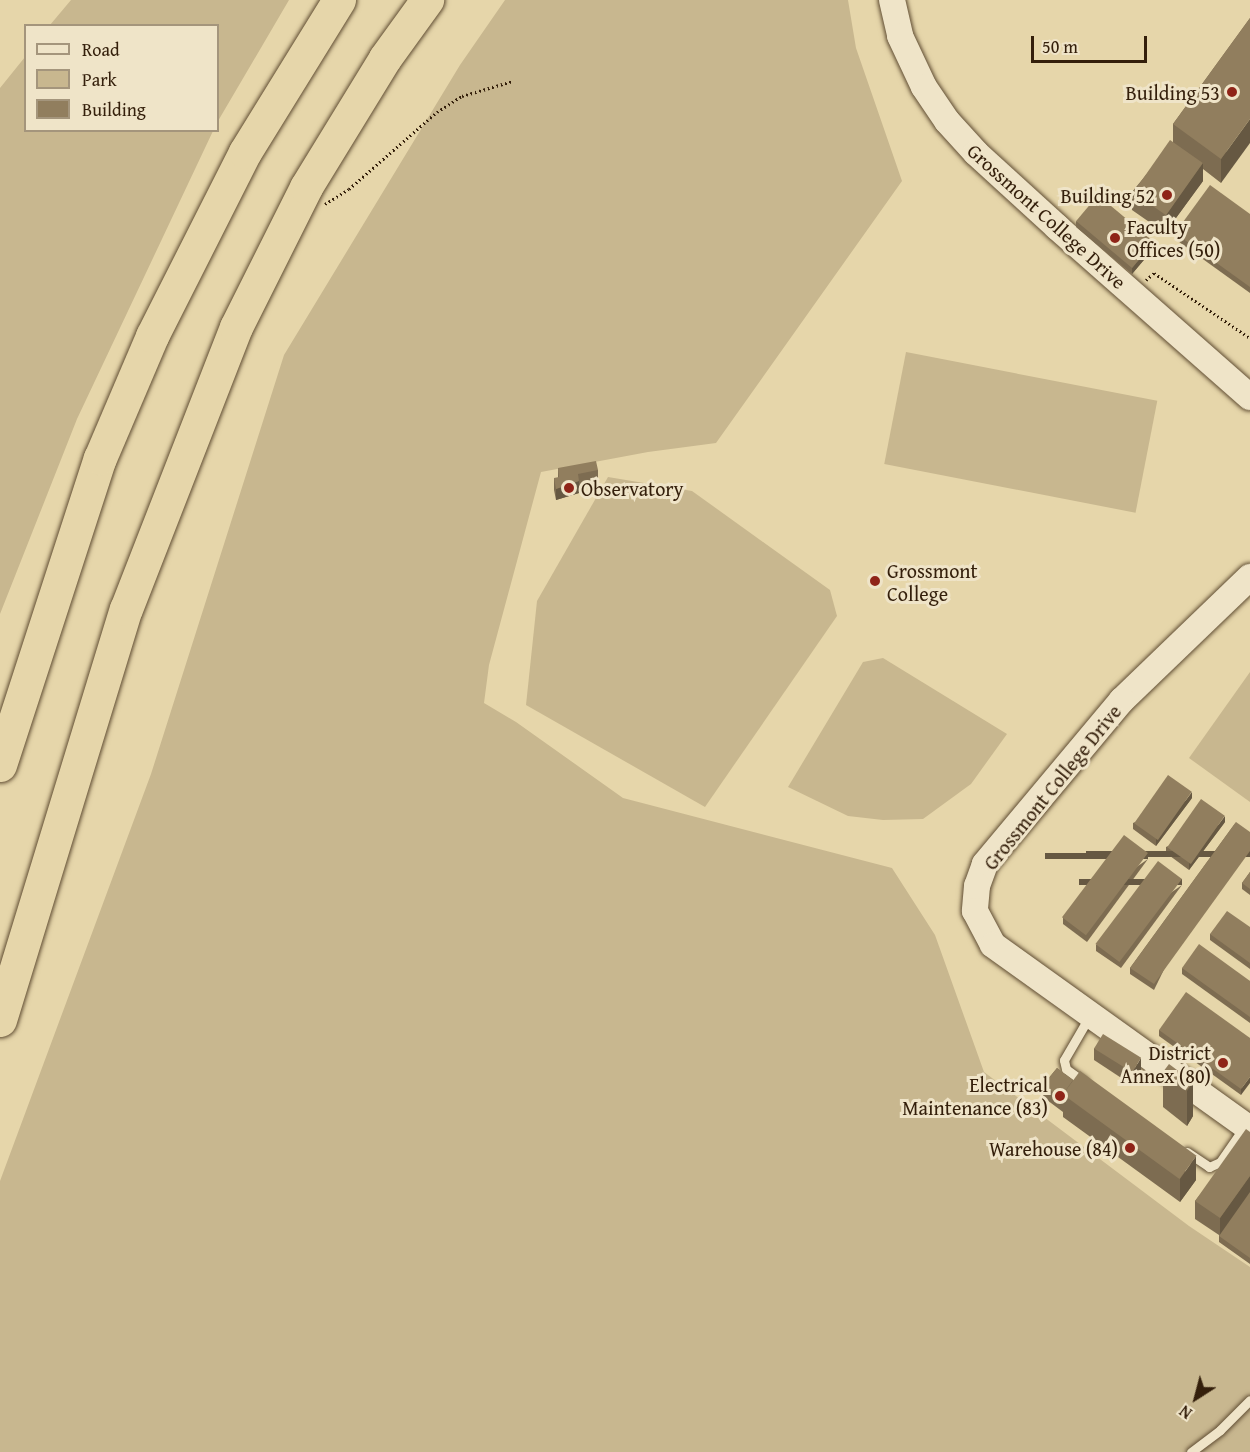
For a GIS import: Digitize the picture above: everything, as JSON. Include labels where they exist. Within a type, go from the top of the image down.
[{"type":"highway","points":[[0,765],[100,458],[152,336],[245,152],[339,0]]},
{"type":"highway","points":[[0,1020],[126,609],[236,327],[306,187],[385,58],[427,0]]},
{"type":"street","name":"Grossmont College Drive","points":[[892,0],[900,36],[924,87],[947,122],[976,153],[1250,398]]},
{"type":"street","name":"Grossmont College Drive","points":[[1248,1128],[993,945],[975,910],[977,886],[985,864],[1122,700],[1250,577]]},
{"type":"lane","points":[[1090,1015],[1064,1060],[1066,1070],[1095,1089]]},
{"type":"lane","points":[[1181,1148],[1209,1167],[1220,1162],[1248,1128]]},
{"type":"lane","points":[[1191,1452],[1220,1430],[1250,1400]]},
{"type":"path","points":[[322,206],[350,189],[437,111],[462,96],[513,81]]},
{"type":"path","points":[[1132,293],[1154,273],[1250,338]]},
{"type":"green space","points":[[71,0],[289,0],[219,119],[219,24],[51,24]]},
{"type":"green space","points":[[505,0],[848,0],[856,48],[902,181],[716,443],[648,452],[541,472],[489,665],[484,703],[516,722],[623,798],[892,868],[935,935],[984,1072],[1189,1226],[1250,1267],[1250,1452],[0,1452],[0,1181],[151,774],[284,355],[460,65]]},
{"type":"green space","points":[[24,58],[24,132],[213,132],[77,419],[0,614],[0,88]]},
{"type":"green space","points":[[906,352],[1157,401],[1136,513],[884,464]]},
{"type":"green space","points":[[608,477],[692,491],[830,590],[837,616],[705,807],[526,705],[537,601]]},
{"type":"green space","points":[[883,658],[1007,734],[971,784],[923,819],[883,820],[848,816],[788,787],[863,662]]},
{"type":"green space","points":[[1250,672],[1250,802],[1189,758]]},
{"type":"building","name":"Building 53","points":[[1250,18],[1250,119],[1221,159],[1173,124]]},
{"type":"building","points":[[1170,140],[1203,163],[1166,215],[1133,192]]},
{"type":"building","points":[[1210,185],[1250,214],[1250,287],[1175,233]]},
{"type":"building","name":"Faculty Offices (50)","points":[[1098,195],[1154,242],[1132,268],[1076,221]]},
{"type":"building","points":[[596,461],[598,470],[578,474],[579,481],[556,489],[554,478],[559,477],[558,468]]},
{"type":"building","points":[[1168,775],[1192,792],[1158,840],[1134,823]]},
{"type":"building","points":[[1201,799],[1225,816],[1191,864],[1167,847]]},
{"type":"building","points":[[1236,822],[1250,832],[1250,851],[1154,984],[1130,968]]},
{"type":"building","points":[[1124,835],[1148,853],[1086,935],[1062,917]]},
{"type":"building","points":[[1158,861],[1182,879],[1119,962],[1095,944]]},
{"type":"building","points":[[1250,872],[1250,889],[1242,883]]},
{"type":"building","points":[[1227,911],[1250,927],[1250,963],[1210,934]]},
{"type":"building","points":[[1199,944],[1250,981],[1250,1017],[1182,968]]},
{"type":"building","name":"District Annex (80)","points":[[1186,992],[1250,1038],[1250,1077],[1241,1089],[1159,1030]]},
{"type":"building","points":[[1103,1034],[1141,1058],[1132,1072],[1094,1048]]},
{"type":"building","points":[[1169,1064],[1193,1082],[1187,1090],[1163,1072]]},
{"type":"building","points":[[1057,1068],[1073,1080],[1063,1094],[1063,1100],[1043,1085]]},
{"type":"building","points":[[1080,1071],[1196,1156],[1179,1179],[1063,1094]]},
{"type":"building","points":[[1246,1129],[1250,1132],[1250,1176],[1220,1218],[1195,1201]]},
{"type":"building","points":[[1250,1192],[1250,1258],[1219,1236]]},
{"type":"place","name":"Building 53","points":[[1232,92]]},
{"type":"place","name":"Building 52","points":[[1167,195]]},
{"type":"place","name":"Faculty Offices (50)","points":[[1115,238]]},
{"type":"place","name":"Observatory","points":[[569,488]]},
{"type":"place","name":"Grossmont College","points":[[875,581]]},
{"type":"place","name":"District Annex (80)","points":[[1223,1063]]},
{"type":"place","name":"Electrical Maintenance (83)","points":[[1060,1096]]},
{"type":"place","name":"Warehouse (84)","points":[[1130,1148]]}]
